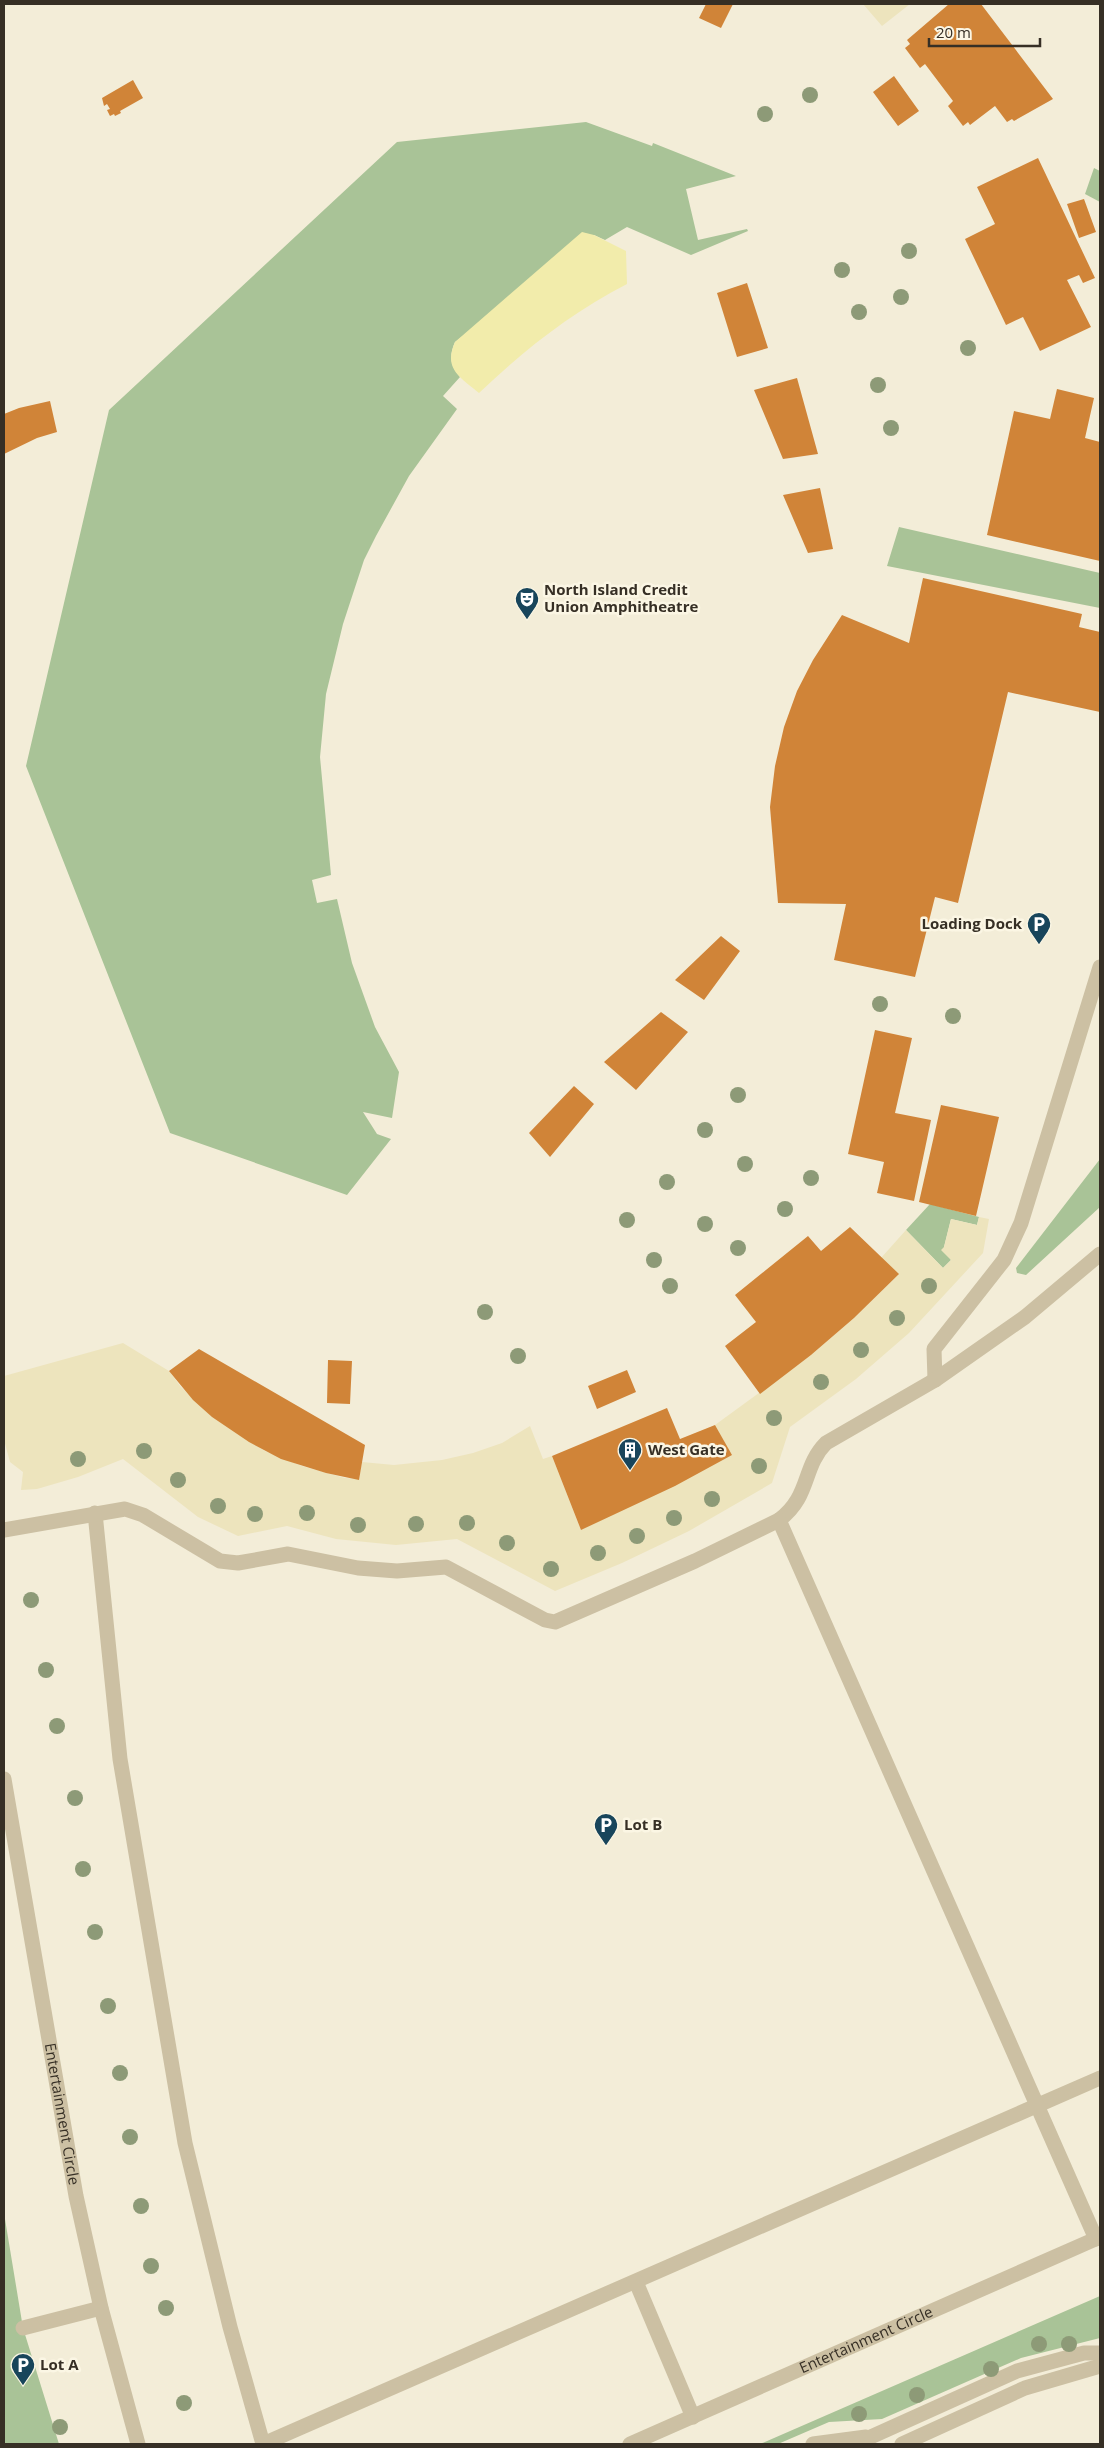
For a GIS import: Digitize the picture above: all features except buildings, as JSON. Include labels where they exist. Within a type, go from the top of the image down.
[{"type":"street","points":[[935,1380],[934,1349],[1004,1260],[1021,1223],[1100,967]]},
{"type":"street","points":[[4,1530],[125,1509],[135,1511],[210,1556],[229,1563],[288,1554],[358,1568],[397,1571],[446,1567],[545,1620],[555,1622],[687,1565],[779,1520],[792,1511],[797,1503],[814,1459],[826,1443],[935,1380],[1025,1317],[1100,1254]]},
{"type":"street","points":[[95,1513],[120,1759],[185,2143],[230,2326],[263,2444],[1100,2078]]},
{"type":"street","points":[[779,1520],[1098,2238]]},
{"type":"street","name":"Entertainment Circle","points":[[4,1779],[67,2150],[101,2308],[138,2444]]},
{"type":"street","name":"Entertainment Circle","points":[[630,2444],[1098,2238]]},
{"type":"street","points":[[636,2282],[693,2417]]},
{"type":"street","points":[[23,2328],[101,2308]]},
{"type":"street","points":[[855,2444],[876,2440],[1017,2371],[1084,2353],[1100,2352]]},
{"type":"street","points":[[902,2444],[1025,2388],[1100,2366]]},
{"type":"street","points":[[814,2444],[876,2440]]},
{"type":"green space","points":[[586,122],[652,146],[653,143],[736,176],[686,189],[698,240],[747,229],[748,231],[691,255],[627,227],[605,240],[594,235],[455,342],[452,360],[454,368],[460,377],[443,396],[457,409],[409,476],[364,560],[343,624],[326,694],[320,757],[331,875],[312,880],[317,903],[337,899],[352,963],[375,1027],[399,1072],[392,1118],[363,1112],[377,1134],[391,1139],[347,1195],[170,1133],[26,766],[109,410],[397,142]]},
{"type":"green space","points":[[1094,168],[1100,171],[1100,202],[1085,194]]},
{"type":"green space","points":[[899,527],[1100,573],[1100,608],[887,566]]},
{"type":"green space","points":[[1100,1159],[1100,1207],[1026,1275],[1017,1273],[1016,1268]]},
{"type":"green space","points":[[930,1204],[979,1217],[977,1225],[951,1219],[944,1247],[951,1260],[943,1268],[906,1230]]},
{"type":"green space","name":"Lot A","points":[[4,2213],[23,2328],[59,2444],[4,2444]]},
{"type":"green space","points":[[1100,2296],[1100,2338],[1021,2358],[882,2419],[829,2422],[778,2444],[760,2444]]},
{"type":"sand","points":[[582,232],[594,235],[626,251],[627,284],[606,295],[549,333],[479,393],[455,372],[452,366],[452,351],[455,342]]},
{"type":"shaded area","points":[[863,4],[910,4],[882,26]]},
{"type":"shaded area","points":[[979,1217],[989,1219],[983,1253],[909,1333],[856,1379],[790,1427],[772,1483],[689,1531],[622,1563],[555,1591],[457,1539],[396,1545],[336,1539],[287,1526],[238,1536],[198,1517],[123,1459],[78,1477],[37,1489],[21,1490],[23,1472],[10,1462],[4,1440],[4,1376],[123,1343],[169,1371],[181,1387],[212,1417],[265,1451],[302,1466],[345,1478],[359,1479],[362,1462],[394,1465],[442,1460],[473,1453],[502,1443],[530,1426],[543,1459],[552,1456],[581,1530],[731,1455],[715,1425],[811,1355],[854,1318],[898,1275],[881,1258],[906,1230],[943,1268],[951,1260],[941,1250],[944,1247],[951,1219],[977,1225]]},
{"type":"place","name":"North Island Credit Union Amphitheatre","points":[[527,620]]},
{"type":"place","name":"Loading Dock","points":[[1039,945]]},
{"type":"place","name":"West Gate","points":[[630,1471]]},
{"type":"place","name":"Lot B","points":[[606,1846]]},
{"type":"place","name":"Lot A","points":[[23,2386]]}]
